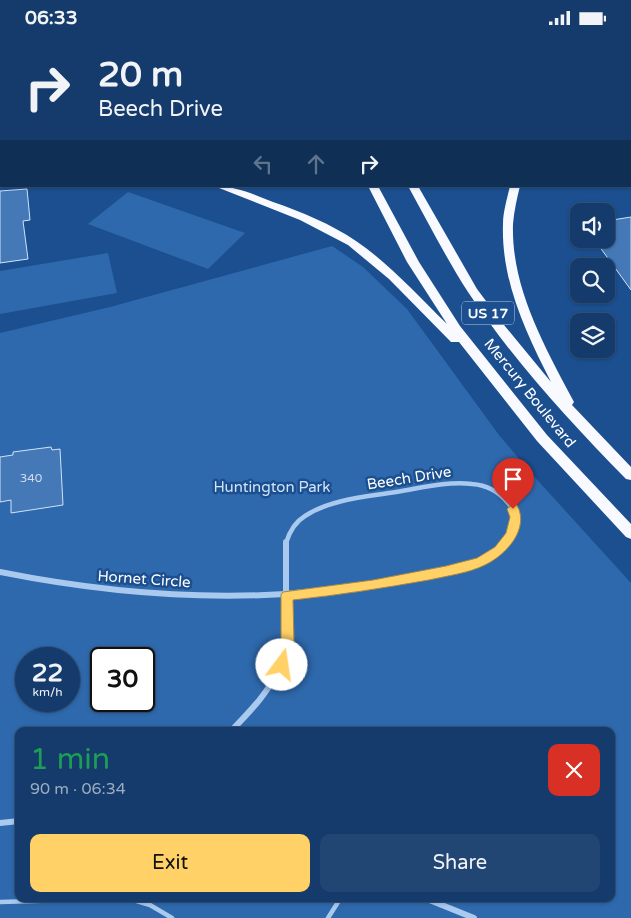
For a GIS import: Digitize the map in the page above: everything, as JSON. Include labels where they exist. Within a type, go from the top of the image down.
[{"type":"highway","points":[[222,187],[290,212],[331,231],[351,243],[390,275],[428,314],[482,363]]},
{"type":"highway","name":"Mercury Boulevard","points":[[374,187],[427,286],[456,329],[542,438],[631,533]]},
{"type":"highway","name":"Mercury Boulevard","points":[[414,187],[482,304],[525,360],[582,426],[631,475]]},
{"type":"highway","points":[[515,187],[508,224],[511,265],[517,290],[543,353],[582,426]]},
{"type":"street","name":"Beech Drive","points":[[234,727],[270,688],[282,665],[287,641],[285,544],[291,529],[301,518],[323,506],[424,487],[474,483],[488,487],[504,498],[513,509],[516,517],[511,535],[499,551],[480,562],[446,571],[373,585],[287,595]]},
{"type":"street","name":"Hornet Circle","points":[[0,573],[42,582],[79,587],[186,596],[287,595]]},
{"type":"street","points":[[0,823],[15,821]]},
{"type":"street","points":[[435,902],[474,918]]},
{"type":"lane","points":[[0,902],[15,902]]},
{"type":"lane","points":[[140,902],[150,905],[172,918]]},
{"type":"lane","points":[[328,918],[338,902]]},
{"type":"green space","points":[[128,192],[245,233],[208,269],[88,224]]},
{"type":"green space","name":"Huntington Park","points":[[332,246],[363,267],[407,309],[499,435],[631,583],[631,918],[0,918],[0,333],[110,307]]},
{"type":"green space","points":[[108,253],[117,293],[0,314],[0,271]]},
{"type":"building","points":[[27,189],[30,220],[23,221],[28,259],[0,263],[0,191]]},
{"type":"building","points":[[631,217],[631,290],[615,268],[615,258],[608,258],[601,248],[615,248],[615,220]]},
{"type":"building","points":[[51,447],[52,450],[60,449],[63,505],[11,513],[11,500],[0,502],[0,457],[13,455],[13,452]]},
{"type":"route","points":[[282,665],[287,641],[287,595],[373,585],[446,571],[480,562],[499,551],[511,535],[516,517],[513,509]]}]
